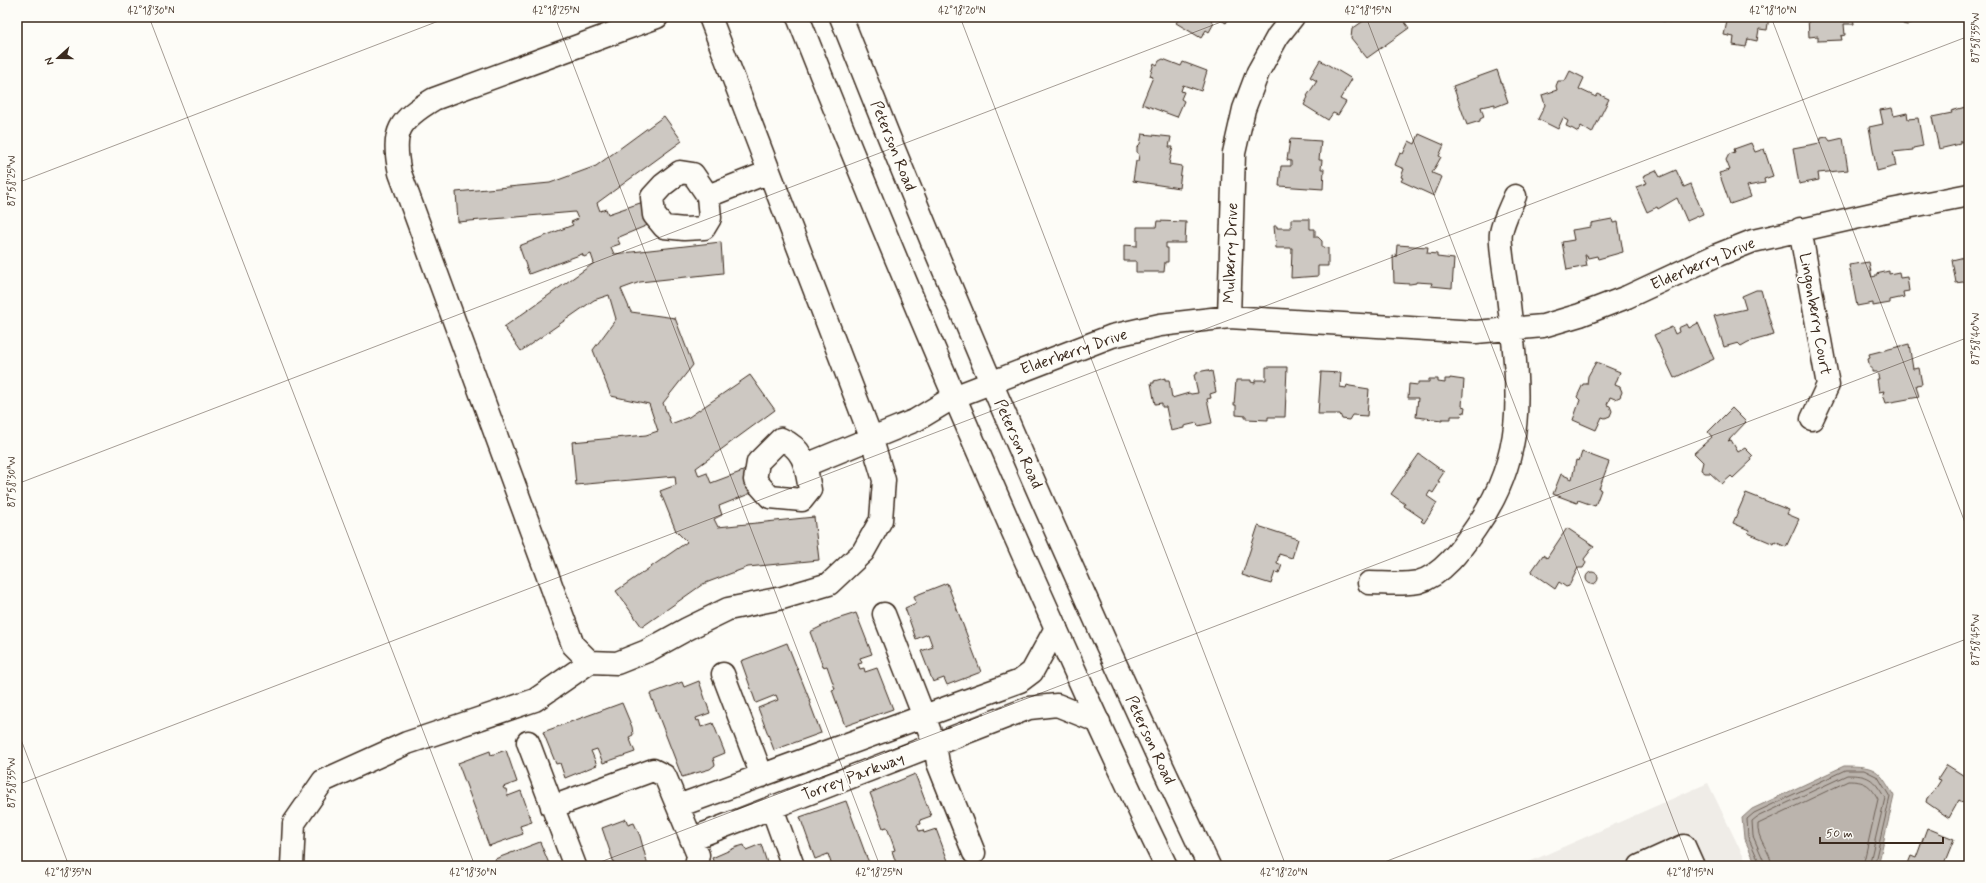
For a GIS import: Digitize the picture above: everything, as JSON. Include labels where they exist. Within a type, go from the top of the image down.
[{"type":"street","points":[[590,662],[573,646],[400,173],[396,153],[397,138],[401,124],[414,111],[434,99],[657,17]]},
{"type":"street","points":[[292,866],[294,823],[323,781],[407,743],[535,700],[590,662],[617,663],[647,651],[687,629],[728,610],[782,598],[829,584],[863,552],[881,520],[884,480],[871,437],[710,17]]},
{"type":"street","points":[[798,17],[903,277],[954,396],[1056,628],[1166,866]]},
{"type":"street","name":"Peterson Road","points":[[841,17],[889,138],[991,382],[1143,727],[1209,866]]},
{"type":"street","name":"Mulberry Drive","points":[[1293,17],[1278,36],[1258,72],[1244,110],[1234,153],[1229,317],[1476,332],[1511,328]]},
{"type":"street","points":[[708,196],[769,172]]},
{"type":"street","name":"Elderberry Drive","points":[[1511,328],[1543,326],[1580,315],[1627,297],[1753,241],[1800,229],[1969,195]]},
{"type":"street","points":[[1369,583],[1418,582],[1432,575],[1457,554],[1483,518],[1497,492],[1508,465],[1515,435],[1518,401],[1500,234],[1515,196]]},
{"type":"street","name":"Lingonberry Court","points":[[1800,229],[1828,385],[1812,420]]},
{"type":"street","name":"Elderberry Drive","points":[[806,465],[871,437],[916,420],[954,396],[1112,336],[1160,325],[1229,317]]},
{"type":"street","points":[[884,614],[922,716],[935,745],[938,763],[974,853]]},
{"type":"street","name":"Torrey Parkway","points":[[678,806],[1020,681],[1032,672],[1056,628]]},
{"type":"street","points":[[722,674],[762,776]]},
{"type":"street","name":"Torrey Parkway","points":[[691,839],[1030,708],[1057,705],[1099,722]]},
{"type":"street","points":[[528,742],[575,866]]},
{"type":"street","points":[[552,807],[653,770],[666,776],[698,854],[696,866]]},
{"type":"street","points":[[772,808],[793,866]]},
{"type":"street","points":[[1640,866],[1684,846],[1693,866]]},
{"type":"shaded area","points":[[1708,783],[1748,866],[1520,866]]},
{"type":"water","points":[[1844,766],[1870,768],[1875,771],[1884,780],[1894,796],[1878,866],[1757,866],[1744,838],[1742,818],[1752,809]]},
{"type":"building","points":[[1180,17],[1214,17],[1211,21],[1214,23],[1209,32],[1206,30],[1201,38],[1176,23]]},
{"type":"building","points":[[1216,17],[1230,17],[1226,23]]},
{"type":"building","points":[[1369,17],[1401,17],[1409,28],[1367,58],[1351,38],[1352,29]]},
{"type":"building","points":[[1659,17],[1672,17],[1671,22],[1658,20]]},
{"type":"building","points":[[1672,17],[1696,17],[1695,21]]},
{"type":"building","points":[[1728,17],[1769,17],[1767,30],[1759,29],[1757,41],[1748,39],[1746,47],[1733,45],[1734,37],[1724,35]]},
{"type":"building","points":[[1808,17],[1853,17],[1854,24],[1844,24],[1845,35],[1841,36],[1842,40],[1818,41],[1818,36],[1809,37]]},
{"type":"building","points":[[1902,17],[1935,17],[1933,20],[1928,21],[1925,19],[1907,25],[1903,24]]},
{"type":"building","points":[[1163,59],[1181,66],[1183,62],[1207,71],[1201,91],[1183,85],[1181,91],[1184,92],[1181,99],[1184,101],[1177,117],[1142,104],[1153,77],[1150,76],[1154,63],[1157,65],[1159,61]]},
{"type":"building","points":[[1320,60],[1352,79],[1340,99],[1346,102],[1338,115],[1333,113],[1328,120],[1304,105],[1308,97],[1307,96],[1317,81],[1310,77]]},
{"type":"building","points":[[1497,70],[1508,102],[1495,107],[1495,104],[1481,107],[1484,117],[1480,119],[1480,121],[1467,125],[1453,86]]},
{"type":"building","points":[[1570,71],[1584,78],[1579,89],[1596,97],[1598,94],[1609,99],[1592,133],[1581,126],[1578,132],[1566,126],[1568,121],[1563,118],[1558,129],[1538,119],[1545,105],[1542,95],[1557,90],[1556,86],[1558,81],[1565,81]]},
{"type":"building","points":[[1969,106],[1969,152],[1965,141],[1960,142],[1960,144],[1939,149],[1932,117],[1952,113],[1951,111]]},
{"type":"building","points":[[1892,108],[1894,116],[1907,113],[1908,119],[1918,118],[1923,146],[1913,148],[1913,150],[1893,152],[1896,166],[1877,171],[1869,127],[1883,124],[1880,110]]},
{"type":"building","points":[[664,116],[682,141],[597,203],[600,211],[606,209],[608,214],[646,201],[655,222],[617,238],[620,244],[611,247],[614,254],[721,242],[723,273],[640,282],[621,289],[631,312],[675,318],[693,365],[663,403],[671,424],[689,417],[750,375],[775,410],[696,468],[699,476],[707,473],[711,483],[751,468],[759,490],[719,506],[722,515],[714,519],[718,527],[814,517],[819,560],[748,567],[703,584],[642,627],[616,591],[687,542],[676,531],[660,491],[676,485],[675,476],[576,485],[572,442],[646,435],[658,431],[649,404],[611,396],[593,350],[616,319],[609,295],[594,300],[521,351],[504,327],[594,263],[591,254],[584,257],[582,254],[529,274],[519,246],[573,225],[571,222],[578,219],[575,212],[458,222],[456,192],[550,183],[596,166]]},
{"type":"building","points":[[1142,134],[1171,137],[1169,147],[1173,147],[1169,164],[1182,166],[1179,188],[1133,181],[1136,161],[1138,161],[1139,155],[1137,152],[1137,147],[1140,144]]},
{"type":"building","points":[[1419,134],[1444,145],[1439,156],[1441,157],[1432,173],[1442,177],[1434,196],[1401,181],[1403,178],[1401,177],[1404,169],[1395,165],[1400,153],[1403,154],[1409,141],[1415,144]]},
{"type":"building","points":[[1827,137],[1830,141],[1843,138],[1848,170],[1818,173],[1819,180],[1799,184],[1793,148],[1820,143],[1821,138]]},
{"type":"building","points":[[1290,139],[1321,141],[1319,160],[1322,160],[1321,169],[1324,169],[1323,189],[1279,186],[1281,166],[1291,166],[1291,161],[1287,160]]},
{"type":"building","points":[[1751,143],[1755,152],[1764,149],[1773,176],[1764,179],[1765,183],[1747,186],[1751,197],[1730,204],[1719,173],[1730,170],[1726,160],[1729,154],[1735,152],[1734,149]]},
{"type":"building","points":[[1656,170],[1660,177],[1676,170],[1684,187],[1691,184],[1703,214],[1687,221],[1677,198],[1658,209],[1657,207],[1647,212],[1636,187],[1647,183],[1643,176]]},
{"type":"building","points":[[1291,219],[1310,219],[1310,229],[1315,229],[1315,237],[1318,237],[1322,241],[1322,247],[1328,248],[1328,266],[1318,266],[1318,276],[1291,278],[1292,248],[1276,248],[1274,226],[1277,226],[1277,228],[1291,228]]},
{"type":"building","points":[[1612,219],[1613,223],[1618,222],[1623,252],[1598,259],[1597,256],[1588,258],[1587,255],[1585,255],[1587,266],[1567,270],[1562,242],[1574,240],[1572,230],[1591,227],[1591,223]]},
{"type":"building","points":[[1157,221],[1186,222],[1185,243],[1166,243],[1166,248],[1168,248],[1168,262],[1165,262],[1164,272],[1136,272],[1136,261],[1124,261],[1124,245],[1137,246],[1137,227],[1156,227]]},
{"type":"building","points":[[1397,245],[1428,247],[1427,253],[1437,254],[1437,257],[1454,259],[1452,288],[1431,286],[1432,283],[1394,283],[1393,256],[1396,257]]},
{"type":"building","points":[[1969,256],[1969,281],[1956,283],[1952,260]]},
{"type":"building","points":[[1869,262],[1872,277],[1876,276],[1876,274],[1889,271],[1889,274],[1899,272],[1900,278],[1907,277],[1909,291],[1903,292],[1904,297],[1890,300],[1890,303],[1873,306],[1873,303],[1857,306],[1849,265]]},
{"type":"building","points":[[1756,290],[1761,290],[1774,335],[1748,342],[1741,346],[1738,343],[1724,347],[1714,316],[1746,309],[1742,296]]},
{"type":"building","points":[[1698,323],[1714,359],[1674,378],[1654,335],[1672,327],[1675,334],[1679,332],[1678,328],[1687,324],[1689,328]]},
{"type":"building","points":[[1909,344],[1913,369],[1919,368],[1922,384],[1916,385],[1919,397],[1886,403],[1883,394],[1884,391],[1879,392],[1877,379],[1879,379],[1877,372],[1872,372],[1872,368],[1870,368],[1868,359],[1870,358],[1869,354]]},
{"type":"building","points":[[1596,362],[1620,372],[1615,385],[1620,387],[1622,392],[1620,397],[1615,399],[1610,397],[1607,405],[1610,406],[1612,411],[1610,416],[1605,418],[1602,417],[1596,430],[1573,420],[1580,400],[1577,397],[1583,384],[1587,384],[1588,376]]},
{"type":"building","points":[[1266,367],[1287,367],[1285,417],[1268,417],[1268,420],[1246,419],[1246,416],[1236,415],[1236,405],[1234,405],[1236,380],[1251,380],[1251,382],[1255,383],[1255,380],[1266,380]]},
{"type":"building","points":[[1208,370],[1209,372],[1212,371],[1216,392],[1210,394],[1211,398],[1207,399],[1212,423],[1198,426],[1197,423],[1171,431],[1166,407],[1162,407],[1162,403],[1155,404],[1151,383],[1165,378],[1165,380],[1169,380],[1172,398],[1189,393],[1198,393],[1194,375],[1197,374],[1197,372]]},
{"type":"building","points":[[1321,372],[1341,373],[1340,387],[1346,388],[1347,385],[1369,389],[1367,416],[1352,415],[1349,420],[1342,419],[1340,414],[1318,414]]},
{"type":"building","points":[[1450,378],[1464,380],[1462,406],[1465,407],[1464,413],[1462,412],[1461,416],[1451,416],[1451,419],[1442,420],[1416,417],[1418,398],[1408,398],[1409,384],[1418,385],[1418,382],[1429,382],[1429,379],[1438,379],[1438,382],[1445,383],[1445,379]]},
{"type":"building","points":[[1732,408],[1746,422],[1728,441],[1731,440],[1738,452],[1745,448],[1753,456],[1751,458],[1752,460],[1733,478],[1731,476],[1722,484],[1710,473],[1705,473],[1701,470],[1703,462],[1694,453],[1712,437],[1708,432]]},
{"type":"building","points":[[1582,452],[1609,462],[1599,489],[1601,490],[1595,506],[1578,500],[1577,503],[1553,494],[1561,474],[1572,479],[1576,460],[1579,461]]},
{"type":"building","points":[[1419,454],[1444,472],[1433,493],[1430,491],[1427,496],[1437,503],[1424,523],[1421,521],[1423,519],[1404,506],[1405,504],[1391,494]]},
{"type":"building","points":[[1746,493],[1789,510],[1787,514],[1799,519],[1786,547],[1775,542],[1774,544],[1748,533],[1749,530],[1733,523]]},
{"type":"building","points":[[1258,526],[1298,539],[1292,558],[1279,554],[1277,563],[1282,565],[1279,573],[1275,572],[1271,584],[1242,575]]},
{"type":"building","points":[[1567,528],[1594,546],[1584,559],[1586,563],[1583,568],[1578,568],[1569,586],[1566,587],[1559,582],[1555,589],[1531,572],[1543,555],[1547,558]]},
{"type":"building","points":[[1590,572],[1594,572],[1598,578],[1594,584],[1590,584],[1586,580],[1586,576]]},
{"type":"building","points":[[947,583],[981,672],[947,685],[944,678],[933,682],[921,651],[933,647],[928,634],[916,639],[905,608],[916,603],[914,596]]},
{"type":"building","points":[[856,613],[872,654],[860,658],[862,663],[858,664],[860,669],[864,668],[865,672],[877,668],[893,709],[845,726],[832,690],[835,689],[827,666],[823,667],[810,632],[834,620]]},
{"type":"building","points":[[787,643],[821,733],[774,750],[758,708],[778,700],[776,695],[756,703],[741,661]]},
{"type":"building","points":[[699,681],[710,713],[696,718],[697,721],[699,720],[701,727],[713,723],[725,753],[713,758],[715,765],[710,769],[682,777],[650,694],[682,682],[684,687]]},
{"type":"building","points":[[622,703],[632,727],[633,735],[629,737],[635,752],[603,763],[597,749],[591,751],[597,765],[565,778],[560,763],[556,764],[543,732]]},
{"type":"building","points":[[506,750],[517,782],[503,787],[506,789],[508,796],[521,791],[532,822],[520,826],[523,834],[489,846],[458,763],[490,751],[491,755]]},
{"type":"building","points":[[1947,765],[1969,779],[1969,806],[1959,800],[1949,818],[1926,802],[1927,798],[1932,794],[1941,780],[1938,779]]},
{"type":"building","points":[[915,774],[931,816],[920,820],[921,824],[917,825],[919,831],[923,830],[924,833],[936,829],[950,866],[897,866],[892,851],[895,850],[887,827],[883,828],[870,793]]},
{"type":"building","points":[[846,801],[871,866],[832,866],[828,854],[815,859],[800,817]]},
{"type":"building","points":[[626,819],[628,825],[634,823],[640,836],[648,866],[616,866],[614,863],[602,828]]},
{"type":"building","points":[[1927,828],[1954,839],[1943,866],[1907,866],[1911,856],[1916,858]]},
{"type":"building","points":[[540,842],[550,866],[497,866],[495,859]]},
{"type":"building","points":[[761,844],[768,866],[715,866],[712,858],[744,845],[746,850]]}]
